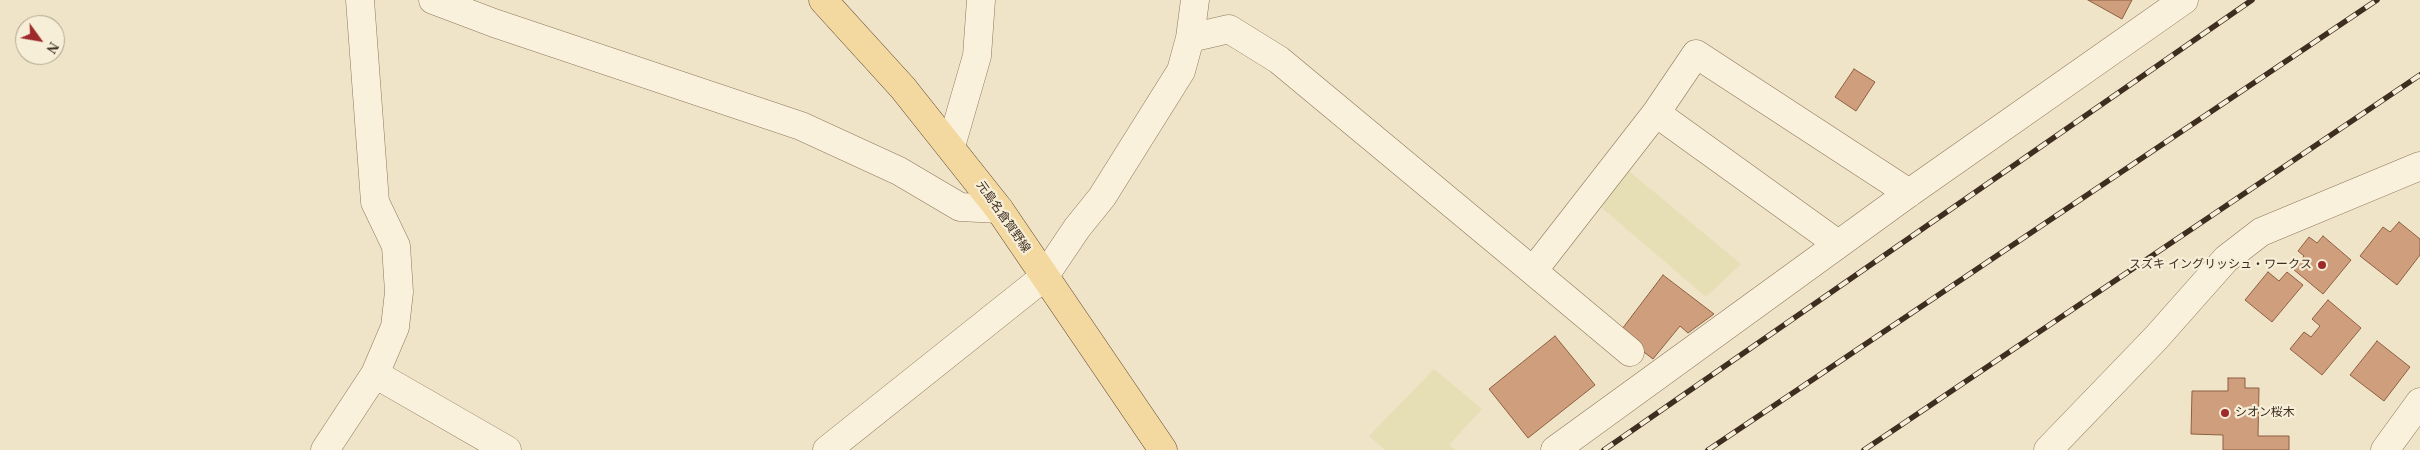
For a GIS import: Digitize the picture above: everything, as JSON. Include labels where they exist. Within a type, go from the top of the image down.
[{"type":"main road","name":"元島名倉賀野線","points":[[823,0],[904,88],[999,209],[1163,450]]},
{"type":"street","points":[[325,450],[375,374],[395,328],[399,292],[396,246],[375,202],[360,0]]},
{"type":"street","points":[[433,0],[494,23],[801,126],[898,171],[960,207],[999,209]]},
{"type":"street","points":[[951,146],[977,56],[981,0]]},
{"type":"street","points":[[827,450],[1044,277],[1077,228],[1102,197],[1182,71],[1190,38],[1195,0]]},
{"type":"street","points":[[1554,450],[1909,193],[2184,0]]},
{"type":"street","points":[[1190,38],[1229,29],[1278,60],[1630,352]]},
{"type":"street","points":[[1533,271],[1656,113],[1696,54],[1909,193]]},
{"type":"street","points":[[1656,113],[1838,244]]},
{"type":"street","points":[[2048,450],[2156,338],[2226,259],[2261,232],[2420,166]]},
{"type":"street","points":[[375,374],[507,450]]},
{"type":"street","points":[[2386,450],[2420,402]]},
{"type":"shaded area","points":[[1624,167],[1741,264],[1706,297],[1595,202]]},
{"type":"shaded area","points":[[1434,369],[1482,409],[1449,445],[1455,450],[1385,450],[1369,436]]},
{"type":"building","points":[[2088,0],[2132,0],[2122,19]]},
{"type":"building","points":[[1854,69],[1875,82],[1856,111],[1835,97]]},
{"type":"building","points":[[2399,222],[2420,239],[2420,255],[2397,285],[2360,256],[2383,227],[2390,232]]},
{"type":"building","name":"スズキ イングリッシュ・ワークス","points":[[2323,236],[2351,260],[2323,294],[2293,269],[2304,256],[2298,251],[2309,237],[2317,243]]},
{"type":"building","points":[[2268,272],[2279,281],[2287,272],[2303,285],[2272,322],[2245,300]]},
{"type":"building","points":[[1663,275],[1714,314],[1688,333],[1680,326],[1653,359],[1619,333]]},
{"type":"building","points":[[2328,300],[2361,328],[2322,375],[2290,349],[2304,332],[2311,337],[2320,326],[2312,319]]},
{"type":"building","points":[[1555,336],[1595,385],[1528,438],[1489,389]]},
{"type":"building","points":[[2377,341],[2410,367],[2384,401],[2350,375]]},
{"type":"building","name":"シオン桜木","points":[[2228,378],[2245,378],[2245,388],[2259,388],[2258,436],[2289,436],[2289,450],[2223,450],[2223,435],[2191,434],[2192,391],[2228,391]]},
{"type":"railway","points":[[1604,450],[2252,0]]},
{"type":"railway","points":[[1708,450],[2377,0]]},
{"type":"railway","points":[[1864,450],[2420,75]]},
{"type":"place","name":"スズキ イングリッシュ・ワークス","points":[[2322,265]]},
{"type":"place","name":"シオン桜木","points":[[2225,413]]}]
